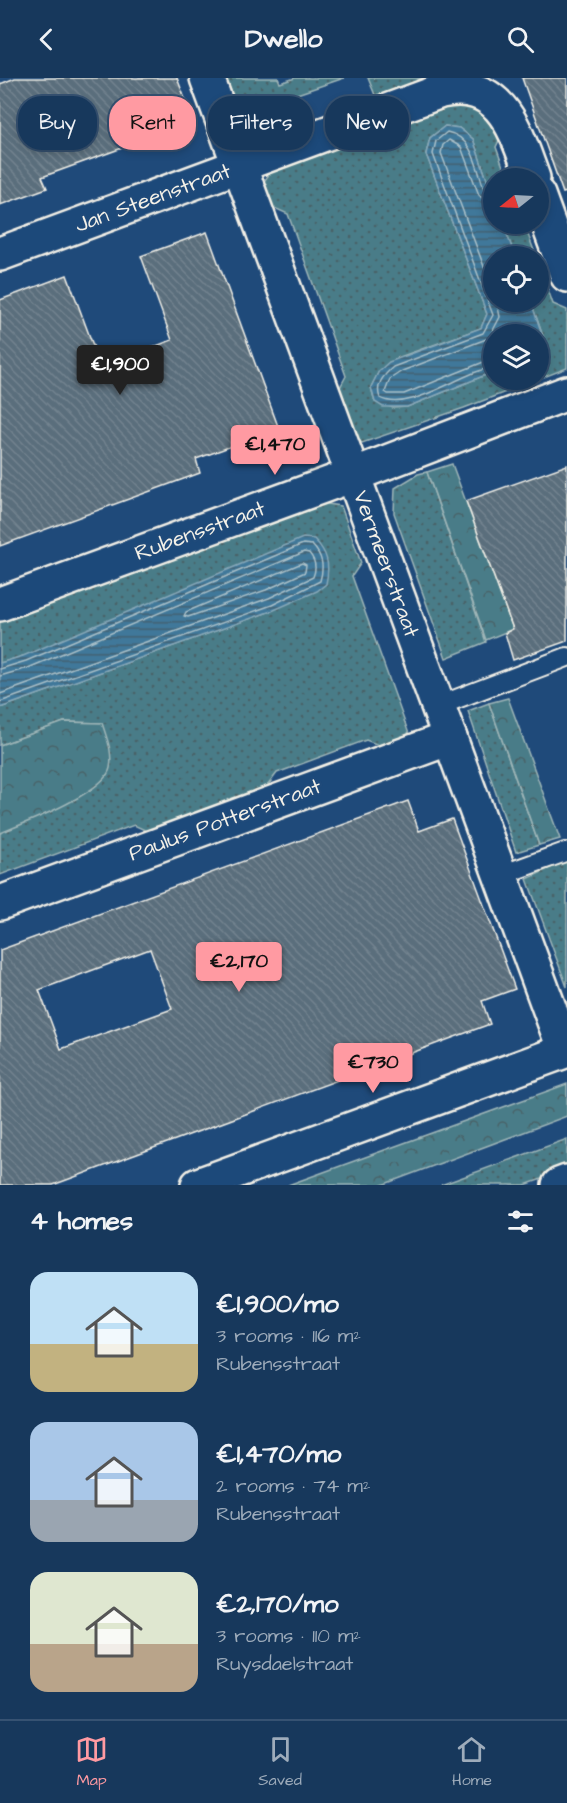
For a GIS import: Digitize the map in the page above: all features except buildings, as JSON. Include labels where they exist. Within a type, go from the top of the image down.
[{"type":"street","name":"Vermeerstraat","points":[[198,1185],[565,1051],[207,78]]},
{"type":"street","name":"Jan Steenstraat","points":[[0,254],[441,91],[455,88],[468,89],[484,96],[507,114],[528,168]]},
{"type":"street","points":[[549,225],[567,274]]},
{"type":"street","name":"Rubensstraat","points":[[0,604],[353,475],[567,393]]},
{"type":"street","name":"Paulus Potterstraat","points":[[0,903],[450,738]]},
{"type":"street","points":[[559,1185],[567,1182]]},
{"type":"lane","points":[[438,706],[567,657]]},
{"type":"lane","points":[[501,875],[565,852]]},
{"type":"green space","points":[[221,78],[278,78],[280,83],[295,78],[344,78],[291,96],[228,96]]},
{"type":"green space","points":[[368,78],[478,78],[409,98],[409,96],[375,96]]},
{"type":"green space","points":[[437,103],[457,105],[480,112],[504,130],[496,147],[503,168],[483,168],[473,139],[459,128],[445,126],[430,138],[426,154],[483,304],[483,312],[487,314],[481,328],[397,358],[379,371],[371,387],[375,402],[393,408],[407,407],[483,376],[483,390],[511,390],[362,443],[355,437],[337,393],[346,376],[288,214],[270,206],[262,184],[279,161],[325,144],[325,150],[409,150],[409,113]]},
{"type":"green space","points":[[507,234],[528,234],[532,246],[511,246]]},
{"type":"green space","points":[[549,293],[553,304],[567,310],[567,368],[549,375],[549,324],[539,324],[534,312],[549,312]]},
{"type":"green space","points":[[452,464],[513,629],[486,640],[427,472]]},
{"type":"green space","points":[[427,472],[486,642],[446,658],[394,513],[395,488],[418,474]]},
{"type":"green space","points":[[321,503],[341,506],[361,563],[352,576],[409,734],[381,746],[366,740],[277,773],[265,789],[149,832],[134,825],[0,875],[0,833],[79,797],[102,723],[64,722],[0,745],[0,708],[274,610],[23,656],[0,663],[0,619]]},
{"type":"green space","points":[[508,698],[560,839],[539,845],[489,703]]},
{"type":"green space","points":[[489,703],[539,845],[516,852],[468,711]]},
{"type":"green space","points":[[64,722],[102,723],[111,756],[110,768],[105,778],[62,806],[0,833],[0,745]]},
{"type":"green space","points":[[567,860],[567,987],[527,879]]},
{"type":"green space","points":[[567,1084],[567,1116],[382,1185],[288,1185]]},
{"type":"green space","points":[[567,1139],[567,1170],[525,1185],[441,1185]]},
{"type":"water","points":[[445,126],[459,128],[473,139],[483,168],[483,234],[507,234],[511,246],[483,246],[483,304],[426,154],[430,138]]},
{"type":"water","points":[[486,312],[534,312],[539,324],[483,324],[483,376],[407,407],[383,407],[375,402],[371,387],[379,371],[389,362],[481,328]]},
{"type":"water","points":[[303,538],[314,539],[327,560],[326,584],[317,591],[274,610],[0,708],[0,663],[23,656]]}]
